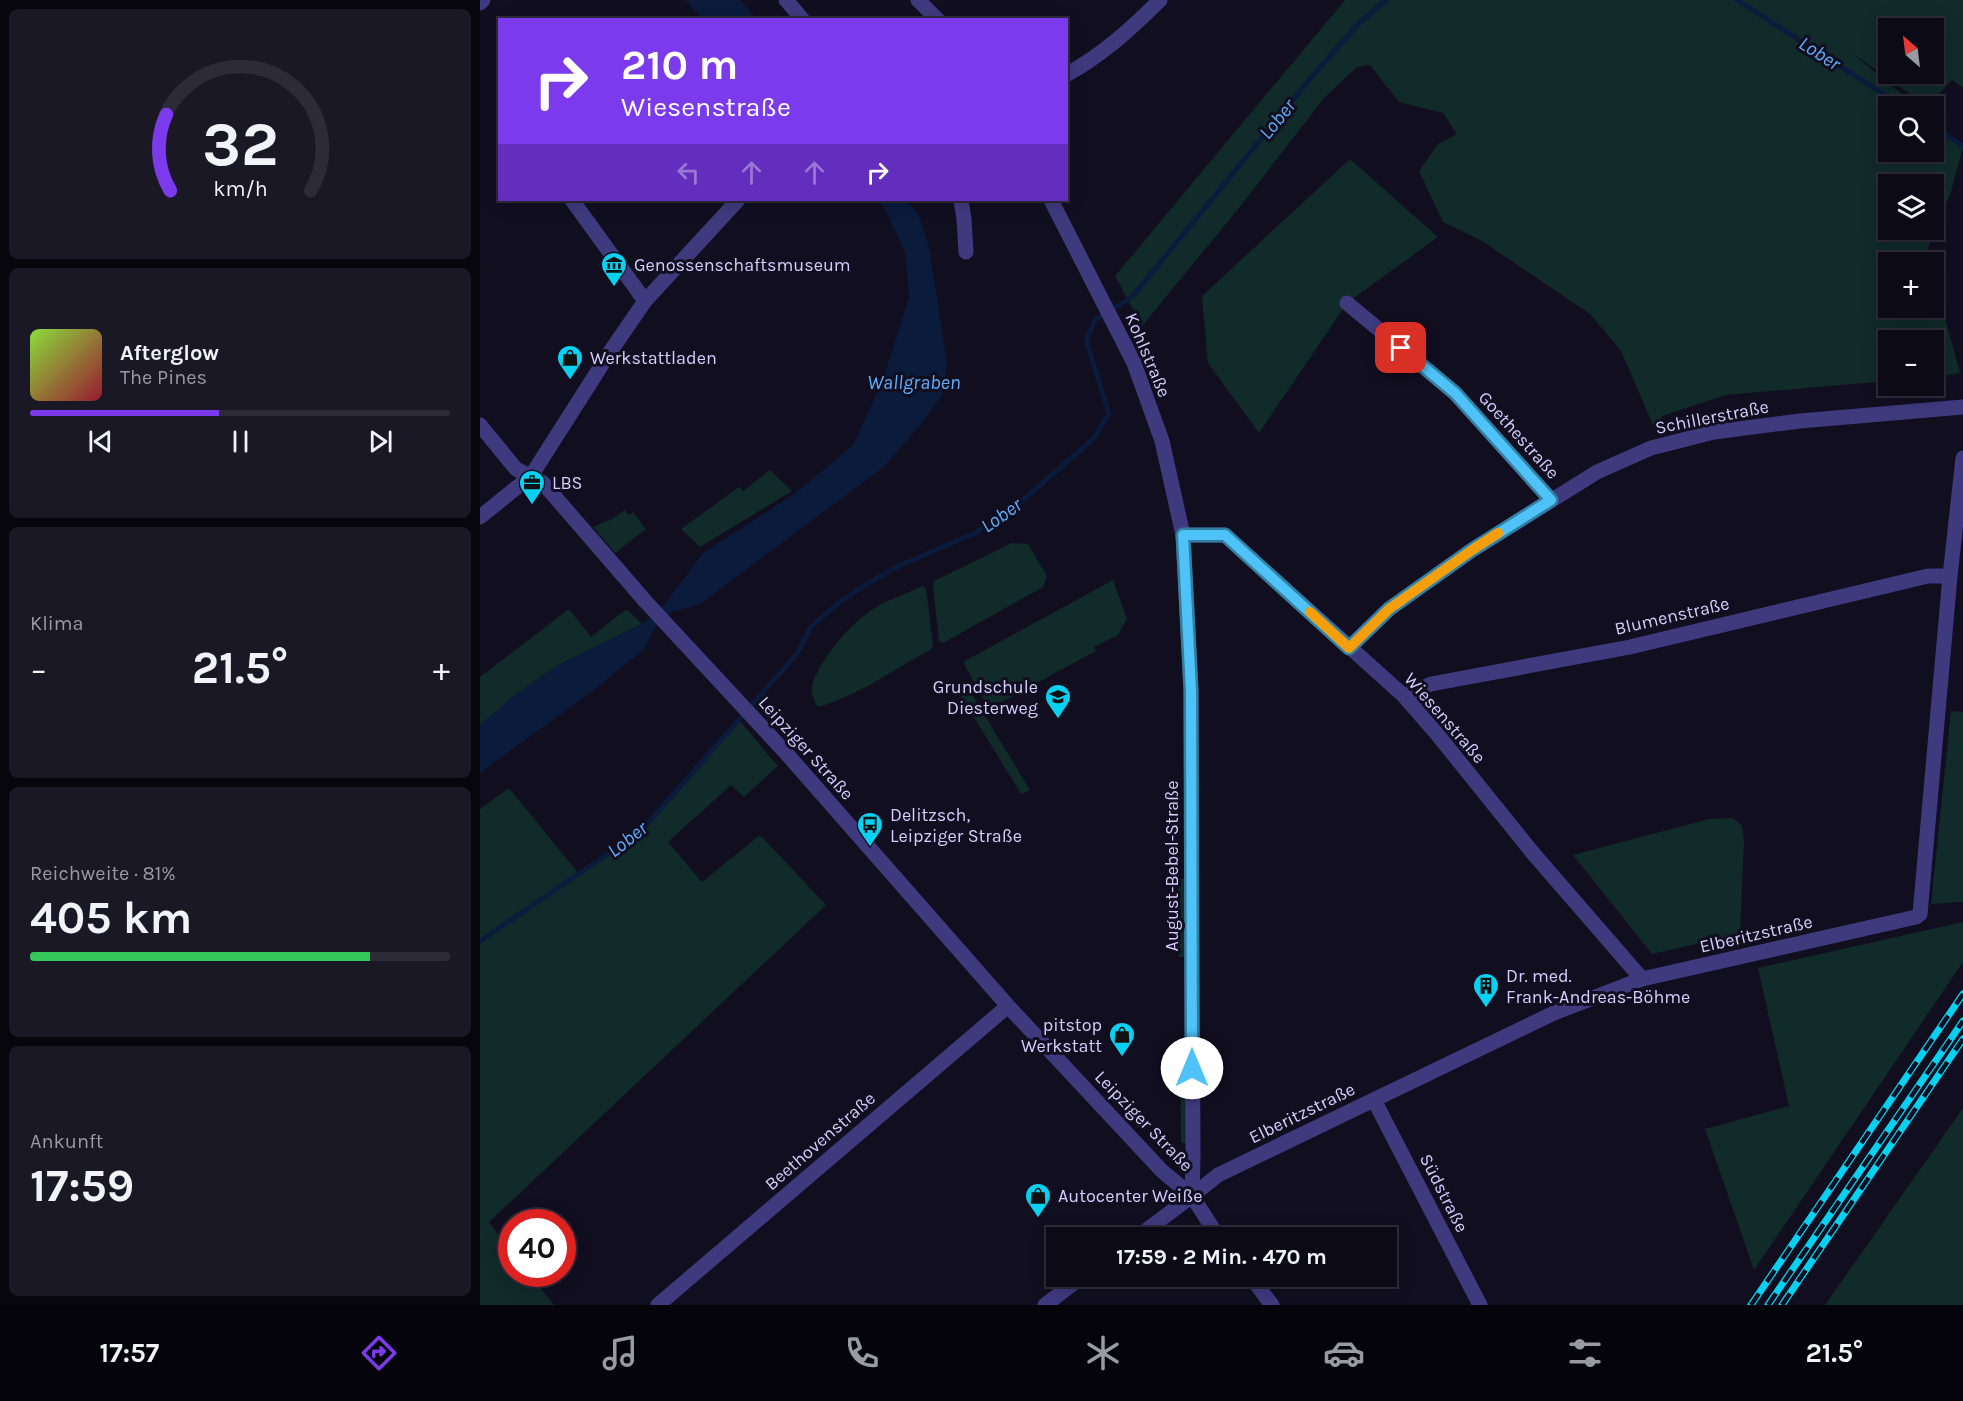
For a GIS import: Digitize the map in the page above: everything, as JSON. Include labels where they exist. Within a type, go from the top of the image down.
[{"type":"street","points":[[786,0],[801,18]]},
{"type":"street","points":[[918,0],[936,18]]},
{"type":"street","points":[[1068,74],[1110,47],[1160,0]]},
{"type":"street","points":[[573,201],[645,301]]},
{"type":"street","points":[[480,517],[531,476],[645,301],[737,201]]},
{"type":"street","points":[[961,201],[966,252]]},
{"type":"street","name":"Kohlstraße","points":[[1052,201],[1134,363],[1162,441],[1183,535]]},
{"type":"street","name":"Goethestraße","points":[[1347,303],[1455,393],[1551,500]]},
{"type":"street","name":"Schillerstraße","points":[[1349,648],[1389,609],[1472,550],[1598,472],[1651,448],[1714,432],[1800,421],[1963,407]]},
{"type":"street","name":"Leipziger Straße","points":[[480,425],[516,469],[543,483],[646,602],[794,762],[1008,1006],[1162,1171],[1192,1196],[1212,1227]]},
{"type":"street","name":"Elberitzstraße","points":[[1151,1227],[1218,1174],[1554,1013],[1642,979],[1916,917],[1920,914],[1950,576],[1963,458]]},
{"type":"street","name":"Wiesenstraße","points":[[1183,535],[1225,535],[1404,696],[1532,852],[1642,979]]},
{"type":"street","name":"August-Bebel-Straße","points":[[1183,535],[1191,690],[1192,1196]]},
{"type":"street","name":"Blumenstraße","points":[[1404,696],[1431,684],[1630,647],[1928,576],[1950,576]]},
{"type":"street","name":"Beethovenstraße","points":[[658,1305],[1008,1006]]},
{"type":"street","name":"Südstraße","points":[[1374,1100],[1480,1305]]},
{"type":"street","points":[[1045,1305],[1069,1287]]},
{"type":"street","points":[[1258,1287],[1272,1305]]},
{"type":"green space","points":[[1345,0],[1963,0],[1963,88],[1952,80],[1937,96],[1913,96],[1896,84],[1944,84],[1944,18],[1878,18],[1878,71],[1852,53],[1878,75],[1878,84],[1889,84],[1904,96],[1878,96],[1878,162],[1944,162],[1944,130],[1963,146],[1944,209],[1944,174],[1878,174],[1878,240],[1931,240],[1927,252],[1878,252],[1878,318],[1944,318],[1944,314],[1960,373],[1944,375],[1944,330],[1878,330],[1878,382],[1726,395],[1662,416],[1656,432],[1621,351],[1590,314],[1482,241],[1443,222],[1419,171],[1438,144],[1457,134],[1443,113],[1399,102],[1370,65],[1357,67],[1324,98],[1243,203],[1142,326],[1115,276]]},
{"type":"green space","points":[[1350,159],[1438,237],[1347,303],[1259,433],[1208,363],[1202,296]]},
{"type":"green space","points":[[770,470],[792,491],[700,547],[681,529],[739,487],[743,491]]},
{"type":"green space","points":[[625,510],[629,515],[633,512],[646,529],[615,553],[593,527],[612,519]]},
{"type":"green space","points":[[1012,543],[1028,544],[1047,576],[1043,587],[943,643],[939,642],[934,581]]},
{"type":"green space","points":[[1113,580],[1127,619],[1118,635],[1094,647],[1096,651],[989,709],[963,662]]},
{"type":"green space","points":[[923,586],[926,589],[933,645],[931,649],[868,686],[820,707],[816,705],[812,690],[815,677],[837,642],[876,607]]},
{"type":"green space","points":[[569,609],[591,637],[625,610],[642,624],[558,665],[514,696],[480,725],[480,677]]},
{"type":"green space","points":[[970,691],[1030,790],[1021,794],[961,696]]},
{"type":"green space","points":[[1951,711],[1963,712],[1963,902],[1931,904]]},
{"type":"green space","points":[[739,720],[778,766],[744,797],[731,785],[668,842],[702,882],[760,835],[826,905],[503,1209],[498,1209],[498,1214],[489,1222],[498,1234],[498,1287],[539,1287],[554,1305],[480,1305],[480,809],[509,788],[579,874],[640,832]]},
{"type":"green space","points":[[1733,818],[1742,826],[1744,841],[1740,934],[1652,954],[1573,855],[1709,819]]},
{"type":"green space","points":[[1178,879],[1185,879],[1186,957],[1179,957]]},
{"type":"green space","points":[[1963,922],[1963,962],[1754,1270],[1705,1129],[1789,1106],[1758,968]]},
{"type":"green space","points":[[1188,1051],[1189,1143],[1181,1143],[1180,1052]]},
{"type":"green space","points":[[1963,1108],[1963,1305],[1825,1305]]},
{"type":"water","points":[[685,0],[740,0],[756,18],[702,18]]},
{"type":"water","name":"Wallgraben","points":[[879,201],[907,201],[918,214],[929,247],[947,362],[943,394],[922,423],[884,467],[700,604],[672,612],[654,629],[644,649],[594,690],[480,773],[480,725],[514,696],[558,665],[642,624],[664,605],[703,553],[797,492],[853,445],[883,380],[909,297],[905,253],[886,211]]},
{"type":"waterway","name":"Lober","points":[[480,941],[640,832],[796,655],[811,627],[838,603],[901,565],[975,533],[1017,505],[1093,439],[1109,414],[1086,340],[1095,320],[1132,297],[1310,79],[1358,24],[1386,0]]},
{"type":"waterway","name":"Lober","points":[[1737,0],[1886,96]]},
{"type":"waterway","name":"Lober","points":[[1944,134],[1963,146]]},
{"type":"railway","points":[[1751,1305],[1963,994]]},
{"type":"railway","points":[[1768,1305],[1963,1021]]},
{"type":"railway","points":[[1782,1305],[1963,1039]]},
{"type":"slow traffic","points":[[1310,612],[1349,648],[1389,609],[1498,533]]},
{"type":"place","name":"Genossenschaftsmuseum","points":[[614,288]]},
{"type":"place","name":"Werkstattladen","points":[[570,381]]},
{"type":"place","name":"LBS","points":[[532,506]]},
{"type":"place","name":"Grundschule Diesterweg","points":[[1058,720]]},
{"type":"place","name":"Delitzsch, Leipziger Straße","points":[[870,848]]},
{"type":"place","name":"Dr. med. Frank-Andreas-Böhme","points":[[1486,1009]]},
{"type":"place","name":"pitstop Werkstatt","points":[[1122,1058]]},
{"type":"place","name":"Autocenter Weiße","points":[[1038,1219]]},
{"type":"route","points":[[1192,1068],[1191,690],[1183,535],[1225,535],[1349,648],[1389,609],[1472,550],[1551,500],[1455,393],[1401,348]]}]
